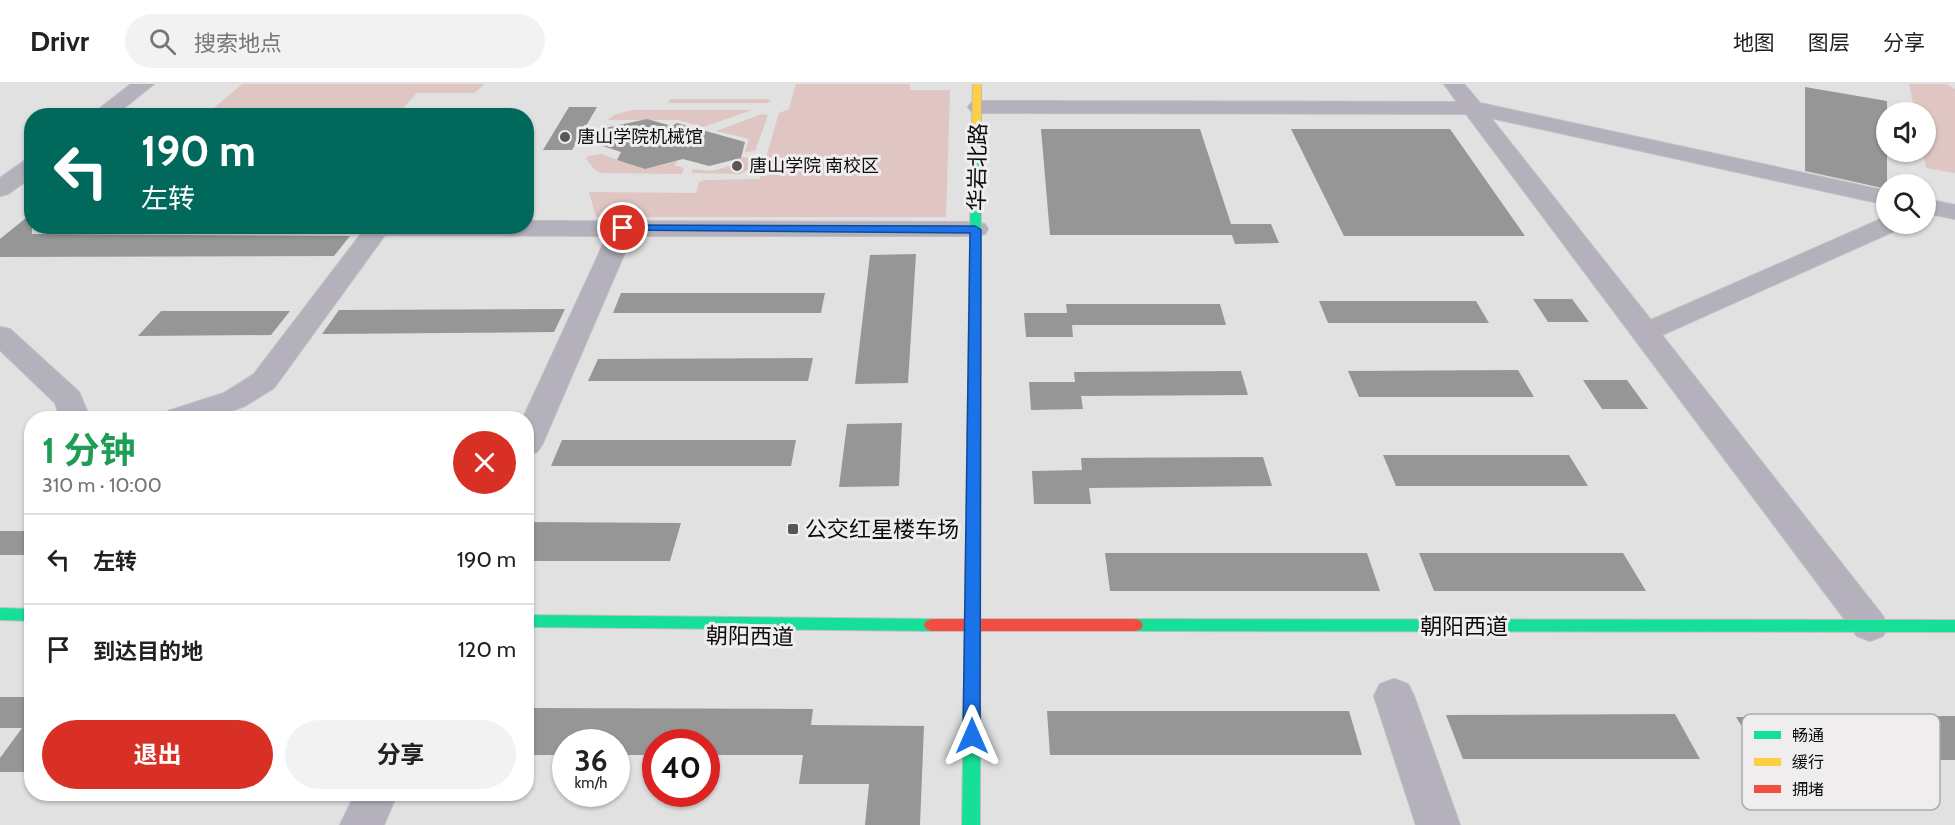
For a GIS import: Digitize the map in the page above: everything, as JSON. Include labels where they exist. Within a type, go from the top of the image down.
[{"type":"main road","name":"华岩北路","points":[[971,825],[977,84]]},
{"type":"main road","points":[[0,614],[24,615]]},
{"type":"main road","name":"朝阳西道","points":[[534,621],[973,625],[1955,626]]},
{"type":"main road","points":[[702,635],[715,622]]},
{"type":"main road","name":"朝阳西道","points":[[534,635],[924,638],[973,625]]},
{"type":"main road","points":[[0,628],[24,628]]},
{"type":"street","points":[[111,108],[144,84]]},
{"type":"street","points":[[1454,84],[1870,626]]},
{"type":"street","points":[[978,107],[1472,108],[1876,196]]},
{"type":"street","points":[[0,189],[24,172]]},
{"type":"street","points":[[1936,208],[1955,212]]},
{"type":"street","points":[[534,228],[975,230]]},
{"type":"street","points":[[534,427],[623,228]]},
{"type":"street","points":[[1646,333],[1876,230]]},
{"type":"street","points":[[200,411],[235,400],[253,391],[264,381],[374,234]]},
{"type":"street","points":[[0,335],[68,399],[72,411]]},
{"type":"street","points":[[1394,696],[1438,825]]},
{"type":"street","points":[[362,825],[373,801]]},
{"type":"shaded area","points":[[242,84],[485,84],[474,93],[417,93],[403,108],[214,108]]},
{"type":"shaded area","points":[[796,84],[910,84],[910,90],[950,90],[946,217],[596,217],[589,192],[696,193],[699,182],[705,180],[760,179],[779,113],[789,109]]},
{"type":"shaded area","points":[[1909,84],[1947,84],[1955,89],[1955,173],[1926,168],[1925,162],[1936,162],[1936,102],[1913,102]]},
{"type":"shaded area","points":[[670,99],[771,100],[768,103],[668,103]]},
{"type":"shaded area","points":[[632,110],[752,110],[703,127],[678,120],[608,120],[614,115]]},
{"type":"shaded area","points":[[762,114],[768,115],[755,151],[745,152],[749,139],[716,131]]},
{"type":"shaded area","points":[[601,154],[644,169],[678,161],[674,165],[684,168],[682,174],[601,173],[595,170],[586,159],[588,156]]},
{"type":"shaded area","points":[[743,157],[754,159],[752,168],[740,174],[691,173],[693,169],[712,171],[737,164]]},
{"type":"building","points":[[1805,87],[1887,101],[1876,102],[1876,162],[1887,162],[1887,174],[1876,174],[1876,187],[1805,171]]},
{"type":"building","points":[[569,107],[597,107],[582,133],[647,119],[672,126],[677,123],[745,142],[741,158],[709,166],[683,159],[645,169],[617,160],[621,152],[579,138],[572,150],[543,150]]},
{"type":"building","points":[[1041,129],[1200,129],[1231,224],[1271,224],[1279,243],[1235,244],[1232,235],[1050,235]]},
{"type":"building","points":[[1291,129],[1450,129],[1525,236],[1344,236]]},
{"type":"building","points":[[24,220],[24,234],[350,236],[334,256],[0,257],[0,239]]},
{"type":"building","points":[[916,254],[908,383],[855,384],[870,255]]},
{"type":"building","points":[[621,293],[825,293],[821,313],[613,313]]},
{"type":"building","points":[[1533,299],[1572,299],[1589,322],[1548,322]]},
{"type":"building","points":[[1319,301],[1476,301],[1489,323],[1328,323]]},
{"type":"building","points":[[1066,304],[1220,304],[1226,325],[1072,325],[1073,337],[1026,337],[1024,313],[1067,313]]},
{"type":"building","points":[[565,309],[554,332],[322,334],[339,310]]},
{"type":"building","points":[[161,311],[290,311],[271,335],[138,336]]},
{"type":"building","points":[[813,358],[808,381],[588,381],[598,359]]},
{"type":"building","points":[[1518,370],[1534,397],[1359,397],[1348,371]]},
{"type":"building","points":[[1241,371],[1248,395],[1081,396],[1083,409],[1031,410],[1029,382],[1075,382],[1074,372]]},
{"type":"building","points":[[1583,380],[1627,380],[1648,409],[1602,409]]},
{"type":"building","points":[[902,423],[899,486],[839,487],[847,424]]},
{"type":"building","points":[[562,440],[796,440],[791,466],[551,466]]},
{"type":"building","points":[[1383,455],[1569,455],[1588,486],[1396,486]]},
{"type":"building","points":[[1263,457],[1272,486],[1089,488],[1091,504],[1034,504],[1032,471],[1082,470],[1081,458]]},
{"type":"building","points":[[534,522],[681,523],[670,561],[534,561]]},
{"type":"building","points":[[0,531],[24,531],[24,555],[0,555]]},
{"type":"building","points":[[1105,553],[1367,553],[1380,591],[1110,591]]},
{"type":"building","points":[[1419,553],[1623,553],[1646,591],[1434,591]]},
{"type":"building","points":[[0,697],[24,697],[24,772],[0,772],[0,758],[22,728],[0,728]]},
{"type":"building","points":[[534,708],[813,709],[811,725],[924,726],[920,825],[865,825],[869,784],[799,784],[803,755],[720,755],[720,729],[642,729],[642,755],[630,755],[630,729],[552,729],[552,755],[534,755]]},
{"type":"building","points":[[1047,711],[1349,711],[1362,755],[1050,755]]},
{"type":"building","points":[[1675,714],[1700,759],[1463,759],[1446,715]]},
{"type":"building","points":[[1940,716],[1955,716],[1955,760],[1940,760]]},
{"type":"building","points":[[1736,717],[1742,717],[1742,727]]},
{"type":"traffic: fast","points":[[971,825],[976,160]]},
{"type":"traffic: fast","points":[[0,614],[24,615]]},
{"type":"traffic: fast","points":[[534,621],[932,625]]},
{"type":"traffic: fast","points":[[1135,625],[1955,626]]},
{"type":"traffic: slow","points":[[976,160],[977,84]]},
{"type":"traffic: jam","points":[[932,625],[1135,625]]},
{"type":"place","name":"唐山学院机械馆","points":[[565,137]]},
{"type":"place","name":"唐山学院 南校区","points":[[737,166]]},
{"type":"place","name":"公交红星楼车场","points":[[793,529]]},
{"type":"route","points":[[623,228],[975,230],[972,736]]}]
